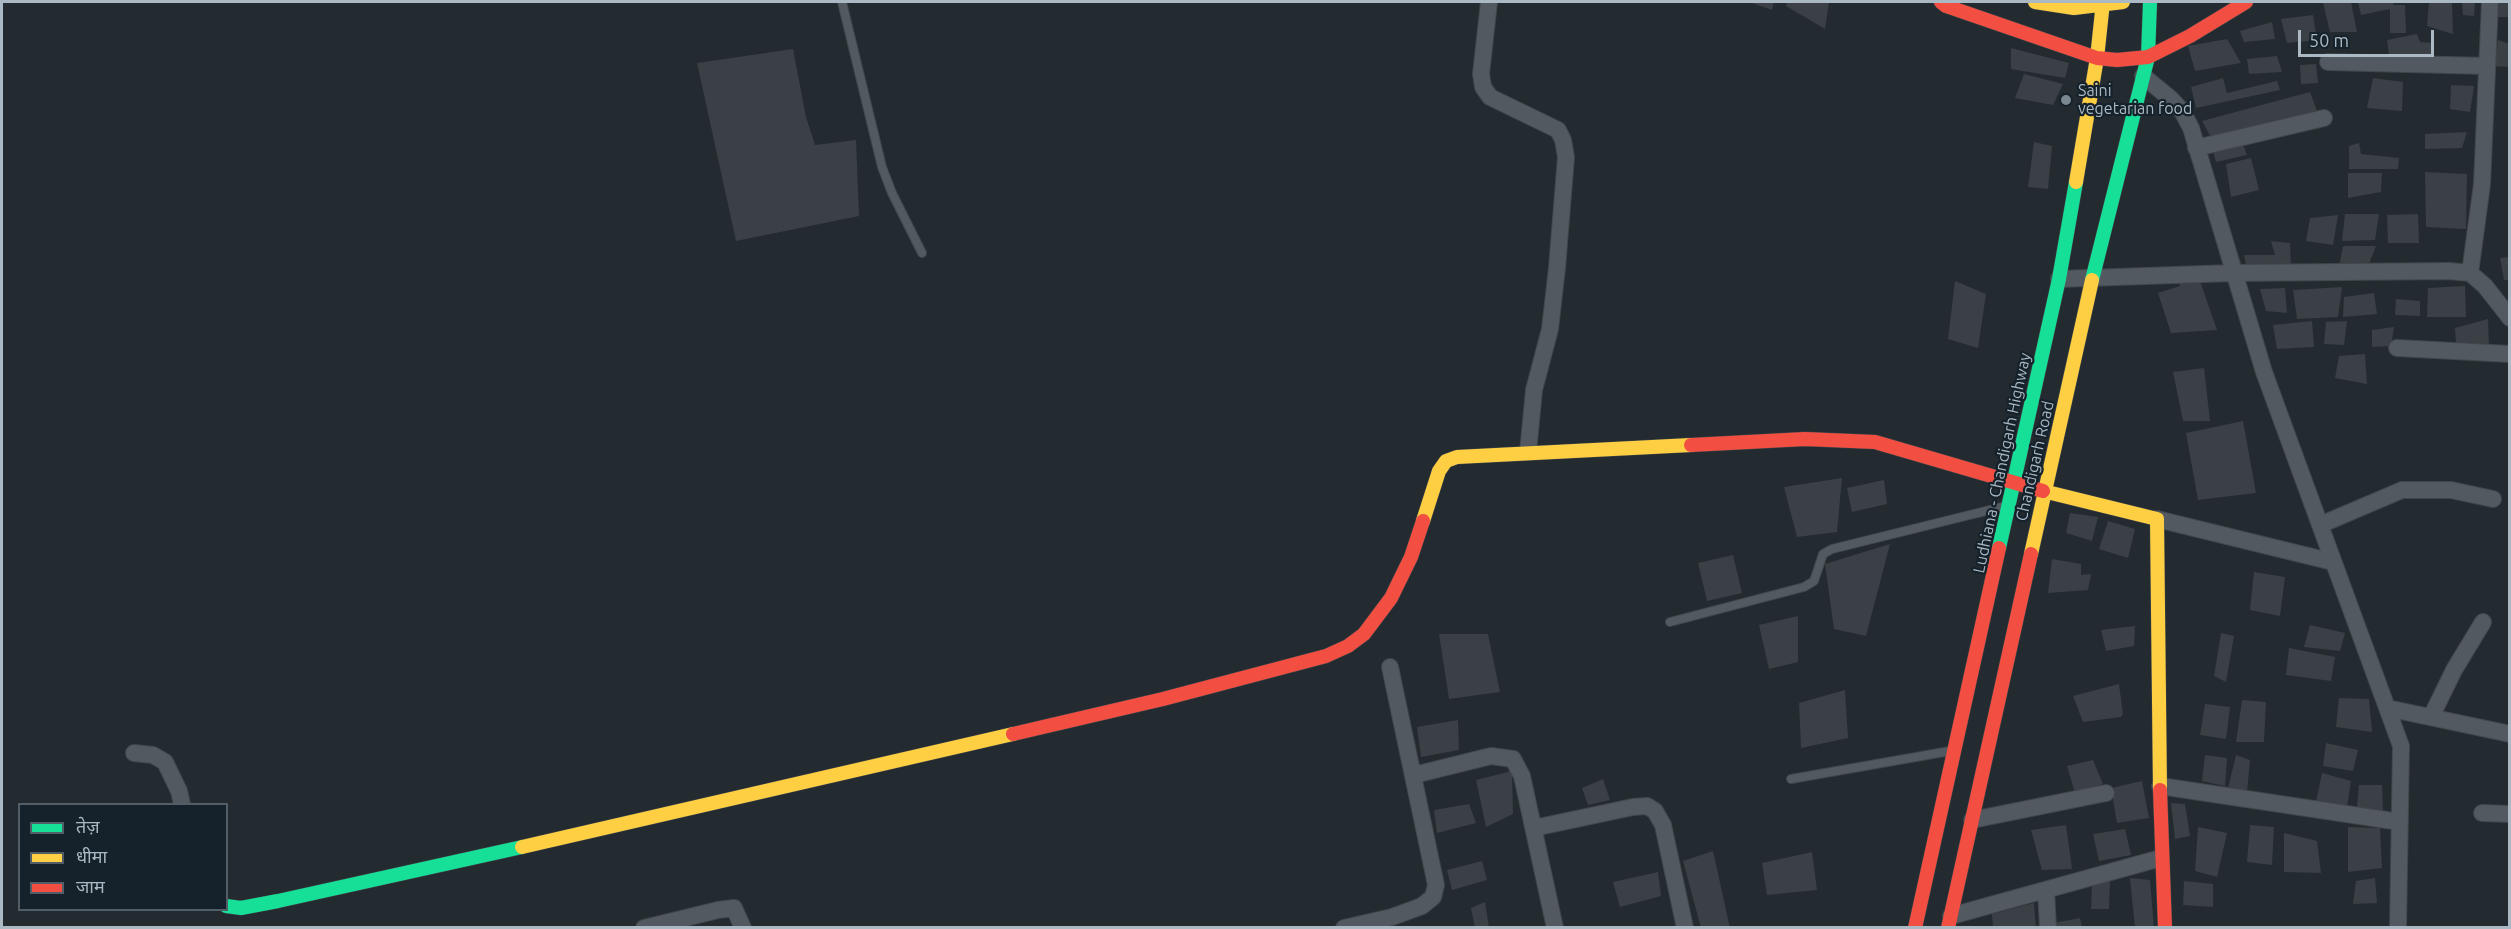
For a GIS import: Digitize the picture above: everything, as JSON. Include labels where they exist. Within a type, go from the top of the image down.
[{"type":"street","points":[[1489,2],[1481,74],[1483,87],[1490,97],[1558,130],[1563,140],[1566,158],[1550,329],[1534,390],[1528,452]]},
{"type":"street","points":[[1941,2],[1946,6],[2097,58],[2117,60],[2148,57],[2190,36],[2246,2]]},
{"type":"street","points":[[2035,2],[2074,8],[2124,2]]},
{"type":"street","name":"Chandigarh Road","points":[[1949,922],[2093,277],[2148,57],[2150,2]]},
{"type":"street","points":[[2470,273],[2482,184],[2490,2]]},
{"type":"street","name":"Ludhiana - Chandigarh Highway","points":[[1916,927],[2059,279],[2097,58],[2102,3]]},
{"type":"street","points":[[2328,62],[2487,66]]},
{"type":"street","points":[[2143,76],[2171,99],[2182,111],[2191,128],[2232,273],[2264,372],[2401,746],[2398,927]]},
{"type":"street","points":[[2196,148],[2324,118]]},
{"type":"street","points":[[2059,279],[2232,273],[2449,271],[2470,273],[2485,286],[2510,318]]},
{"type":"street","points":[[2397,348],[2510,354]]},
{"type":"street","points":[[228,906],[241,908],[278,901],[521,847],[1163,699],[1326,656],[1348,646],[1364,634],[1391,598],[1411,557],[1439,471],[1446,461],[1457,457],[1805,439],[1875,442],[2015,484],[2333,562]]},
{"type":"street","points":[[2320,525],[2402,490],[2451,490],[2493,499]]},
{"type":"street","points":[[2157,519],[2161,858],[2165,927]]},
{"type":"street","points":[[2431,717],[2454,670],[2483,622]]},
{"type":"street","points":[[1344,927],[1385,923],[1422,906],[1433,897],[1436,885],[1390,667]]},
{"type":"street","points":[[2387,708],[2510,734]]},
{"type":"street","points":[[134,753],[153,755],[165,762],[179,791],[182,803]]},
{"type":"street","points":[[1414,775],[1491,756],[1513,759],[1522,776],[1555,927]]},
{"type":"street","points":[[2160,786],[2400,822]]},
{"type":"street","points":[[1972,820],[2106,793]]},
{"type":"street","points":[[1533,828],[1633,807],[1647,806],[1655,811],[1663,825],[1685,927]]},
{"type":"street","points":[[2482,813],[2510,814]]},
{"type":"street","points":[[1949,922],[2046,890],[2161,858]]},
{"type":"street","points":[[2046,890],[2048,927]]},
{"type":"street","points":[[644,927],[718,909],[734,908],[743,927]]},
{"type":"lane","points":[[842,2],[882,166],[922,254]]},
{"type":"lane","points":[[1670,622],[1804,587],[1814,581],[1823,554],[1832,549],[2010,505]]},
{"type":"lane","points":[[1791,778],[1955,750]]},
{"type":"building","points":[[1749,2],[1774,2],[1772,10]]},
{"type":"building","points":[[1787,2],[1829,2],[1825,29],[1786,6]]},
{"type":"building","points":[[2351,2],[2357,32],[2330,32],[2323,3]]},
{"type":"building","points":[[2358,2],[2393,2],[2394,5],[2405,5],[2406,33],[2390,33],[2390,9],[2361,15]]},
{"type":"building","points":[[2429,2],[2452,2],[2453,34],[2427,26]]},
{"type":"building","points":[[2462,2],[2475,2],[2474,16],[2463,15]]},
{"type":"building","points":[[2510,2],[2510,17],[2498,17],[2499,3]]},
{"type":"building","points":[[2313,15],[2317,40],[2287,43],[2281,19]]},
{"type":"building","points":[[2272,22],[2275,39],[2244,42],[2240,31]]},
{"type":"building","points":[[2417,34],[2420,42],[2433,43],[2430,60],[2389,55],[2387,40]]},
{"type":"building","points":[[2227,39],[2241,63],[2195,71],[2188,46]]},
{"type":"building","points":[[2498,40],[2510,44],[2510,67],[2494,66]]},
{"type":"building","points":[[2011,48],[2069,63],[2065,78],[2011,69]]},
{"type":"building","points":[[793,49],[806,117],[815,145],[856,140],[859,216],[736,241],[697,63]]},
{"type":"building","points":[[2277,56],[2282,72],[2249,74],[2247,59]]},
{"type":"building","points":[[2316,64],[2318,83],[2301,84],[2300,65]]},
{"type":"building","points":[[2024,74],[2063,84],[2053,105],[2015,98]]},
{"type":"building","points":[[2223,78],[2227,93],[2277,81],[2280,90],[2196,108],[2191,87]]},
{"type":"building","points":[[2373,78],[2403,82],[2402,111],[2367,108]]},
{"type":"building","points":[[2451,85],[2474,86],[2470,112],[2450,109]]},
{"type":"building","points":[[2310,92],[2317,111],[2212,139],[2202,121]]},
{"type":"building","points":[[2467,132],[2462,148],[2425,149],[2425,134]]},
{"type":"building","points":[[2034,142],[2052,146],[2048,189],[2028,187]]},
{"type":"building","points":[[2242,142],[2247,155],[2216,162],[2213,150]]},
{"type":"building","points":[[2359,143],[2361,154],[2399,158],[2398,169],[2349,169],[2349,146]]},
{"type":"building","points":[[2251,158],[2259,190],[2231,197],[2226,164]]},
{"type":"building","points":[[2425,172],[2467,174],[2466,229],[2426,227]]},
{"type":"building","points":[[2348,173],[2382,173],[2381,192],[2348,198]]},
{"type":"building","points":[[2345,214],[2379,214],[2375,240],[2342,241]]},
{"type":"building","points":[[2418,214],[2419,243],[2388,243],[2387,215]]},
{"type":"building","points":[[2338,215],[2333,245],[2306,241],[2310,218]]},
{"type":"building","points":[[2271,241],[2290,243],[2291,267],[2246,266],[2244,255],[2275,255]]},
{"type":"building","points":[[2343,246],[2376,246],[2369,264],[2339,266]]},
{"type":"building","points":[[2510,257],[2510,280],[2504,280],[2500,258]]},
{"type":"building","points":[[2178,280],[2200,281],[2217,330],[2171,333],[2158,293],[2180,286]]},
{"type":"building","points":[[1955,281],[1986,294],[1978,348],[1948,339]]},
{"type":"building","points":[[2465,286],[2466,317],[2427,317],[2428,288]]},
{"type":"building","points":[[2342,287],[2338,317],[2297,319],[2293,290]]},
{"type":"building","points":[[2285,288],[2287,313],[2266,311],[2260,289]]},
{"type":"building","points":[[2374,293],[2377,314],[2343,317],[2344,297]]},
{"type":"building","points":[[2396,299],[2420,301],[2420,316],[2395,315]]},
{"type":"building","points":[[2488,319],[2489,346],[2456,345],[2455,328]]},
{"type":"building","points":[[2312,321],[2314,347],[2277,349],[2273,325]]},
{"type":"building","points":[[2347,321],[2344,345],[2324,344],[2326,322]]},
{"type":"building","points":[[2394,327],[2391,346],[2372,347],[2372,330]]},
{"type":"building","points":[[2365,354],[2367,384],[2335,378],[2339,356]]},
{"type":"building","points":[[2204,368],[2210,421],[2183,421],[2173,372]]},
{"type":"building","points":[[2243,421],[2256,493],[2198,500],[2186,433]]},
{"type":"building","points":[[1842,478],[1837,532],[1797,537],[1784,487]]},
{"type":"building","points":[[1884,480],[1887,504],[1852,512],[1847,488]]},
{"type":"building","points":[[2070,513],[2098,517],[2092,541],[2066,533]]},
{"type":"building","points":[[2108,521],[2135,529],[2128,558],[2099,549]]},
{"type":"building","points":[[1890,544],[1866,636],[1834,629],[1825,564]]},
{"type":"building","points":[[1733,555],[1742,593],[1707,601],[1698,563]]},
{"type":"building","points":[[2052,559],[2081,564],[2081,575],[2091,574],[2088,590],[2048,593]]},
{"type":"building","points":[[2254,572],[2285,577],[2280,616],[2250,610]]},
{"type":"building","points":[[1798,616],[1798,662],[1769,669],[1759,625]]},
{"type":"building","points":[[2310,625],[2345,633],[2340,651],[2304,647]]},
{"type":"building","points":[[2135,626],[2134,646],[2106,651],[2101,630]]},
{"type":"building","points":[[2221,633],[2234,636],[2226,682],[2214,676]]},
{"type":"building","points":[[1439,634],[1488,634],[1500,692],[1449,699]]},
{"type":"building","points":[[2289,648],[2335,657],[2331,681],[2286,675]]},
{"type":"building","points":[[2119,684],[2123,714],[2121,717],[2083,722],[2073,696]]},
{"type":"building","points":[[1845,690],[1848,738],[1801,748],[1799,703]]},
{"type":"building","points":[[2339,698],[2369,699],[2372,732],[2336,727]]},
{"type":"building","points":[[2242,700],[2266,702],[2264,742],[2236,742]]},
{"type":"building","points":[[2205,704],[2230,707],[2226,739],[2200,735]]},
{"type":"building","points":[[1458,720],[1459,750],[1421,757],[1417,727]]},
{"type":"building","points":[[2326,743],[2358,750],[2353,771],[2323,766]]},
{"type":"building","points":[[2205,755],[2227,758],[2225,786],[2202,781]]},
{"type":"building","points":[[2236,755],[2250,760],[2247,792],[2228,788]]},
{"type":"building","points":[[2093,760],[2103,784],[2075,793],[2067,766]]},
{"type":"building","points":[[1512,771],[1513,814],[1486,827],[1476,780]]},
{"type":"building","points":[[2322,773],[2351,781],[2347,807],[2316,802]]},
{"type":"building","points":[[1603,779],[1610,800],[1588,805],[1582,788]]},
{"type":"building","points":[[2142,781],[2149,818],[2117,823],[2111,788]]},
{"type":"building","points":[[2359,785],[2382,785],[2383,811],[2357,807]]},
{"type":"building","points":[[2171,803],[2185,804],[2190,836],[2175,839]]},
{"type":"building","points":[[1469,804],[1476,823],[1437,833],[1434,810]]},
{"type":"building","points":[[2066,825],[2072,869],[2042,870],[2031,830]]},
{"type":"building","points":[[2250,825],[2274,827],[2272,865],[2247,862]]},
{"type":"building","points":[[2198,827],[2227,833],[2217,877],[2195,871]]},
{"type":"building","points":[[2348,827],[2380,828],[2382,868],[2348,872]]},
{"type":"building","points":[[2125,829],[2131,855],[2099,861],[2093,834]]},
{"type":"building","points":[[2284,833],[2317,841],[2321,873],[2284,872]]},
{"type":"building","points":[[1713,851],[1730,928],[1701,928],[1683,861]]},
{"type":"building","points":[[1812,852],[1817,890],[1767,895],[1762,863]]},
{"type":"building","points":[[1482,861],[1487,880],[1452,890],[1447,870]]},
{"type":"building","points":[[1658,872],[1661,896],[1620,907],[1613,882]]},
{"type":"building","points":[[2130,878],[2150,880],[2154,928],[2135,928]]},
{"type":"building","points":[[2375,878],[2377,903],[2353,904],[2356,881]]},
{"type":"building","points":[[2110,880],[2109,909],[2091,909],[2092,883]]},
{"type":"building","points":[[2184,881],[2213,884],[2213,907],[2183,905]]},
{"type":"building","points":[[1485,902],[1489,928],[1475,928],[1471,908]]},
{"type":"building","points":[[2034,903],[2036,928],[1993,928],[1992,914]]},
{"type":"building","points":[[2080,918],[2082,928],[2054,928],[2053,923]]},
{"type":"traffic: fast","points":[[2092,280],[2148,57],[2150,2]]},
{"type":"traffic: fast","points":[[1999,548],[2059,279],[2076,182]]},
{"type":"traffic: fast","points":[[228,906],[241,908],[278,901],[522,847]]},
{"type":"traffic: slow","points":[[2035,2],[2074,8],[2123,2]]},
{"type":"traffic: slow","points":[[2076,182],[2097,58],[2103,2]]},
{"type":"traffic: slow","points":[[2031,554],[2092,280]]},
{"type":"traffic: slow","points":[[1423,521],[1439,471],[1446,461],[1457,457],[1691,445]]},
{"type":"traffic: slow","points":[[2043,491],[2157,519],[2160,790]]},
{"type":"traffic: slow","points":[[522,847],[1013,734]]},
{"type":"traffic: jam","points":[[1941,2],[1946,6],[2097,58],[2117,60],[2148,57],[2190,36],[2246,2]]},
{"type":"traffic: jam","points":[[1691,445],[1805,439],[1875,442],[2043,491]]},
{"type":"traffic: jam","points":[[1013,734],[1163,699],[1326,656],[1348,646],[1364,634],[1391,598],[1411,557],[1423,521]]},
{"type":"traffic: jam","points":[[1915,928],[1999,548]]},
{"type":"traffic: jam","points":[[1948,928],[2031,554]]},
{"type":"traffic: jam","points":[[2160,790],[2165,928]]},
{"type":"place","name":"Saini vegetarian food","points":[[2066,100]]}]
